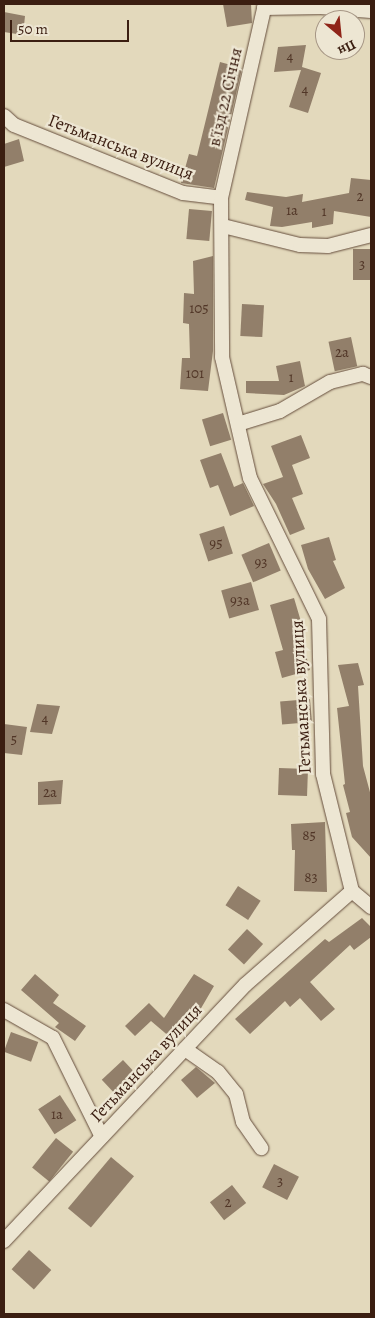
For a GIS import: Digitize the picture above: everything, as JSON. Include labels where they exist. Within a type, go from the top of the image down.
[{"type":"street","points":[[264,6],[322,7],[371,12]]},
{"type":"street","name":"в'їзд 22 Січня","points":[[221,198],[264,6]]},
{"type":"street","name":"Гетьманська вулиця","points":[[4,116],[14,125],[183,193],[221,198],[223,226],[222,358],[250,478],[319,619],[323,774],[352,892],[245,985],[4,1241]]},
{"type":"street","points":[[223,226],[300,245],[328,246],[371,235]]},
{"type":"street","points":[[238,424],[280,411],[330,382],[363,374],[371,377]]},
{"type":"street","points":[[352,892],[371,907]]},
{"type":"street","points":[[4,1010],[53,1038],[102,1137]]},
{"type":"street","points":[[185,1049],[218,1072],[236,1094],[243,1122],[261,1148]]},
{"type":"building","points":[[223,4],[251,4],[252,23],[227,27]]},
{"type":"building","points":[[4,12],[25,16],[23,35],[4,32]]},
{"type":"building","points":[[306,45],[302,67],[321,73],[308,113],[289,107],[301,70],[274,72],[278,47]]},
{"type":"building","points":[[220,62],[242,68],[214,188],[181,183],[189,154],[197,156]]},
{"type":"building","points":[[19,139],[24,161],[4,167],[4,144]]},
{"type":"building","points":[[351,178],[371,180],[371,217],[334,211],[333,224],[312,228],[312,222],[282,227],[270,226],[273,207],[245,200],[247,192],[286,197],[303,194],[302,202],[349,193]]},
{"type":"building","points":[[189,209],[212,211],[209,241],[186,239]]},
{"type":"building","points":[[353,249],[371,249],[371,280],[353,280]]},
{"type":"building","points":[[213,256],[213,351],[208,391],[180,389],[182,358],[190,358],[189,324],[183,323],[184,293],[194,294],[193,261]]},
{"type":"building","points":[[242,304],[264,305],[262,337],[240,336]]},
{"type":"building","points":[[351,337],[357,366],[335,371],[329,342]]},
{"type":"building","points":[[300,361],[305,386],[284,395],[246,393],[246,381],[279,381],[276,366]]},
{"type":"building","points":[[223,413],[231,440],[210,446],[202,419]]},
{"type":"building","points":[[301,435],[310,458],[292,465],[303,494],[292,498],[305,529],[290,535],[276,504],[263,484],[283,477],[271,446]]},
{"type":"building","points":[[221,453],[234,487],[243,483],[254,506],[230,516],[218,485],[210,488],[200,460]]},
{"type":"building","points":[[224,526],[233,554],[208,562],[199,534]]},
{"type":"building","points":[[329,537],[336,560],[333,561],[345,588],[325,599],[308,569],[301,545]]},
{"type":"building","points":[[269,543],[281,571],[253,582],[241,555]]},
{"type":"building","points":[[251,582],[259,610],[229,618],[221,591]]},
{"type":"building","points":[[294,598],[302,625],[298,626],[310,670],[282,678],[275,652],[283,650],[270,605]]},
{"type":"building","points":[[358,663],[364,685],[358,686],[363,766],[371,796],[371,858],[352,837],[346,813],[350,812],[343,785],[345,784],[337,708],[349,706],[338,665]]},
{"type":"building","points":[[310,699],[312,722],[282,725],[280,702]]},
{"type":"building","points":[[37,704],[60,706],[52,734],[30,732]]},
{"type":"building","points":[[4,724],[27,727],[22,755],[4,753]]},
{"type":"building","points":[[279,768],[308,769],[307,796],[278,795]]},
{"type":"building","points":[[63,780],[61,804],[38,805],[38,782]]},
{"type":"building","points":[[325,822],[327,892],[294,891],[295,850],[292,850],[291,824]]},
{"type":"building","points":[[238,886],[261,901],[248,920],[225,905]]},
{"type":"building","points":[[362,918],[371,927],[371,937],[354,950],[350,945],[310,982],[335,1009],[321,1021],[300,998],[290,1007],[285,1001],[250,1034],[235,1019],[325,939],[329,942]]},
{"type":"building","points":[[247,929],[263,944],[244,964],[228,949]]},
{"type":"building","points":[[35,974],[59,995],[53,1003],[86,1026],[75,1041],[55,1027],[59,1023],[21,990]]},
{"type":"building","points":[[194,974],[214,986],[200,1010],[196,1008],[171,1038],[151,1021],[135,1036],[125,1026],[149,1003],[164,1018]]},
{"type":"building","points":[[11,1032],[38,1042],[31,1062],[4,1052]]},
{"type":"building","points":[[123,1060],[139,1077],[117,1097],[102,1080]]},
{"type":"building","points":[[196,1067],[215,1083],[197,1098],[181,1080]]},
{"type":"building","points":[[60,1095],[76,1120],[55,1134],[38,1109]]},
{"type":"building","points":[[56,1138],[73,1152],[49,1181],[32,1168]]},
{"type":"building","points":[[111,1157],[134,1176],[91,1228],[68,1208]]},
{"type":"building","points":[[274,1164],[299,1177],[287,1200],[262,1187]]},
{"type":"building","points":[[232,1185],[246,1203],[224,1220],[210,1202]]},
{"type":"building","points":[[29,1250],[51,1270],[34,1289],[12,1269]]}]
